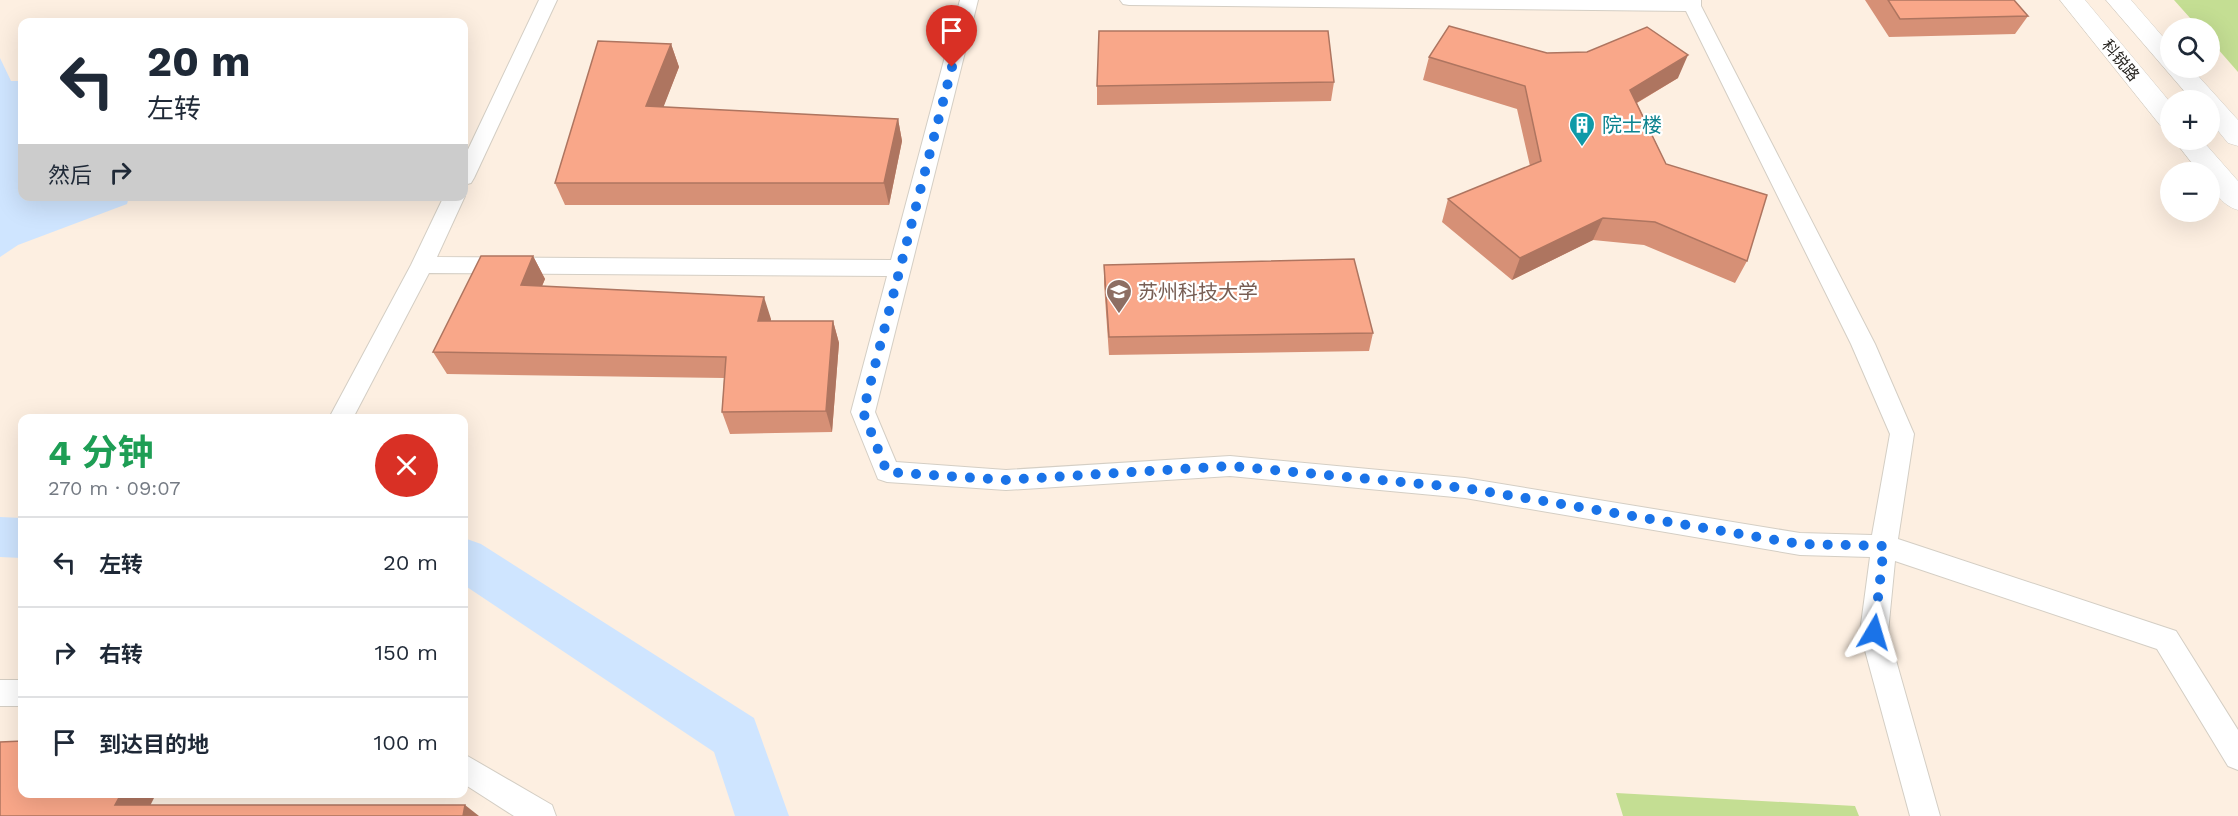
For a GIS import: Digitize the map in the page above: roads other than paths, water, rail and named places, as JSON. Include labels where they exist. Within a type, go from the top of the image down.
[{"type":"street","name":"科锐路","points":[[2072,0],[2160,107]]},
{"type":"street","name":"科锐路","points":[[2118,0],[2160,48]]},
{"type":"street","points":[[2186,78],[2197,90]]},
{"type":"street","points":[[2220,116],[2238,137]]},
{"type":"street","points":[[2196,150],[2238,200]]},
{"type":"lane","points":[[468,170],[548,0]]},
{"type":"lane","points":[[969,0],[863,412],[887,472],[1005,480],[1230,466],[1465,488],[1800,544],[1884,546],[2166,640],[2238,756]]},
{"type":"lane","points":[[1129,0],[1692,3],[1863,344],[1902,434],[1884,546],[1874,632],[1925,816]]},
{"type":"lane","points":[[343,414],[422,265],[453,201]]},
{"type":"lane","points":[[422,265],[900,268]]},
{"type":"lane","points":[[0,693],[18,693]]},
{"type":"lane","points":[[468,770],[541,816]]},
{"type":"water","points":[[0,58],[11,81],[18,81],[18,201],[128,201],[127,204],[18,245],[0,257]]},
{"type":"waterway","points":[[0,537],[18,538]]},
{"type":"waterway","points":[[468,562],[735,736],[762,816]]},
{"type":"place","name":"院士楼","points":[[1582,148]]},
{"type":"place","name":"苏州科技大学","points":[[1119,315]]}]
